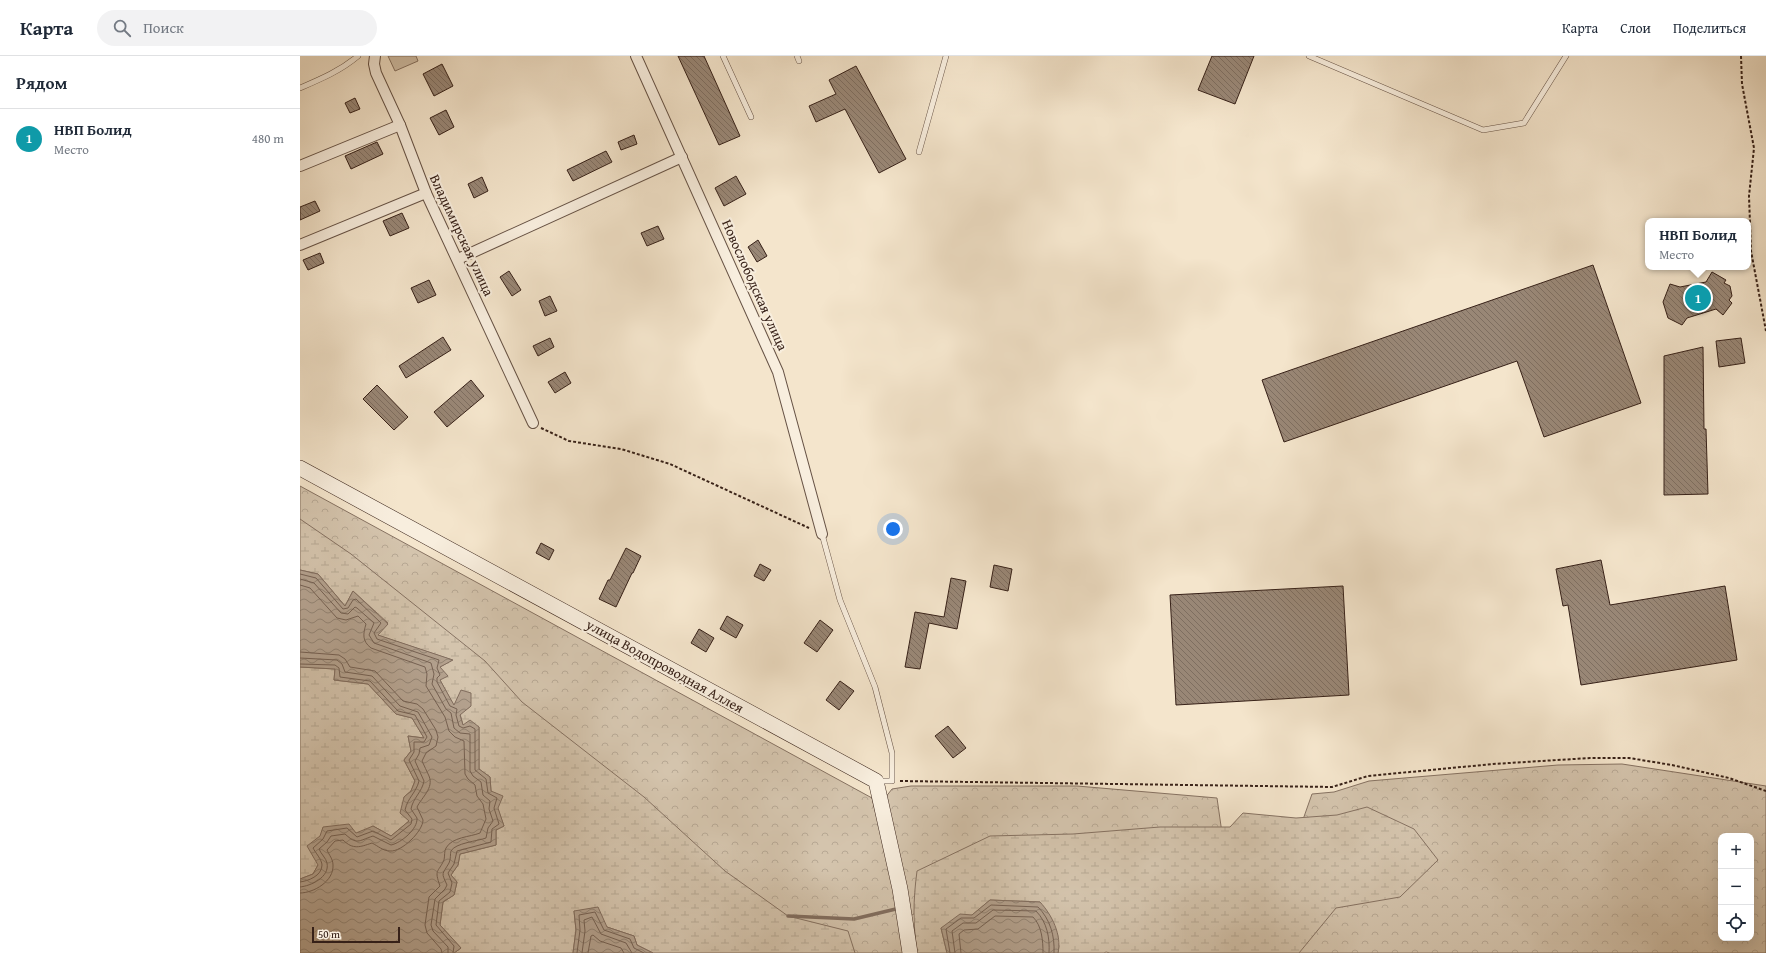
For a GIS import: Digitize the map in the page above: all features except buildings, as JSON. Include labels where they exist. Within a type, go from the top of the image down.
[{"type":"street","name":"Владимирская улица","points":[[375,56],[374,64],[376,73],[400,125],[426,193],[458,259],[533,424]]},
{"type":"street","name":"Новослободская улица","points":[[636,56],[778,372],[822,534]]},
{"type":"street","points":[[300,166],[400,125]]},
{"type":"street","points":[[458,259],[682,156]]},
{"type":"street","points":[[300,244],[426,193]]},
{"type":"street","name":"улица Водопроводная Аллея","points":[[300,468],[876,781]]},
{"type":"street","points":[[876,781],[900,889],[910,953]]},
{"type":"lane","points":[[300,88],[343,68],[358,56]]},
{"type":"lane","points":[[723,56],[751,117]]},
{"type":"lane","points":[[919,152],[946,56]]},
{"type":"lane","points":[[1309,56],[1483,130],[1524,123],[1566,56]]},
{"type":"lane","points":[[822,534],[840,600],[875,687],[892,754],[892,781],[876,781]]},
{"type":"path","points":[[1741,56],[1742,84],[1754,148],[1749,196],[1750,218]]},
{"type":"path","points":[[1751,251],[1766,331]]},
{"type":"path","points":[[533,424],[569,441],[621,449],[670,464],[822,534]]},
{"type":"path","points":[[892,781],[1332,787],[1368,776],[1492,764],[1590,758],[1629,758],[1672,765],[1729,778],[1766,791]]},
{"type":"green space","points":[[388,56],[416,56],[418,61],[395,71]]},
{"type":"green space","points":[[300,486],[872,798],[891,873],[903,953],[837,953],[716,910],[300,530]]},
{"type":"green space","points":[[300,519],[351,554],[485,661],[522,702],[644,797],[725,871],[788,916],[848,931],[855,953],[653,953],[637,945],[634,936],[607,927],[574,911],[576,930],[573,953],[454,953],[461,948],[440,925],[443,902],[454,895],[457,882],[451,875],[458,865],[460,854],[496,845],[496,830],[504,826],[491,791],[490,777],[479,769],[479,727],[463,725],[460,714],[471,706],[454,706],[440,680],[440,667],[452,660],[377,635],[388,623],[353,591],[345,606],[318,574],[300,570]]},
{"type":"green space","points":[[300,667],[335,669],[334,680],[368,684],[396,714],[412,718],[424,738],[408,736],[411,751],[404,760],[415,781],[411,791],[404,797],[409,821],[391,836],[373,826],[318,865],[313,874],[300,879]]},
{"type":"green space","points":[[1622,764],[1766,786],[1766,953],[1256,953],[1312,794],[1334,792],[1369,781],[1558,765]]},
{"type":"green space","points":[[911,786],[1077,786],[1217,798],[1222,833],[985,859],[911,916],[885,798],[892,789]]},
{"type":"green space","points":[[1367,807],[1414,829],[1438,860],[1400,897],[1336,908],[1299,953],[1058,953],[1059,946],[1040,902],[990,900],[972,915],[941,928],[947,953],[917,953],[914,912],[917,871],[990,836],[1073,834],[1160,827],[1230,827],[1243,813],[1296,818],[1337,815]]},
{"type":"water","points":[[300,570],[318,574],[345,606],[353,591],[388,624],[378,635],[453,660],[440,667],[448,676],[440,680],[454,705],[461,690],[471,693],[471,706],[460,715],[463,725],[470,720],[479,727],[479,769],[490,777],[491,791],[503,796],[498,808],[504,826],[496,830],[496,845],[460,854],[458,865],[451,875],[457,882],[454,895],[443,902],[440,925],[461,948],[454,953],[300,953],[300,879],[313,874],[318,865],[307,846],[320,836],[323,827],[349,824],[356,833],[373,826],[391,836],[409,821],[400,813],[404,797],[411,791],[415,781],[404,760],[411,751],[408,736],[424,738],[412,718],[396,714],[368,684],[334,680],[335,669],[300,667]]},
{"type":"water","points":[[990,900],[1040,902],[1055,926],[1059,939],[1058,953],[947,953],[941,928],[960,914],[972,915]]},
{"type":"water","points":[[598,907],[607,927],[634,936],[637,945],[653,953],[573,953],[576,930],[574,911]]},
{"type":"waterway","points":[[788,916],[854,919],[900,908]]},
{"type":"place","name":"НВП Болид","points":[[1698,298]]}]
